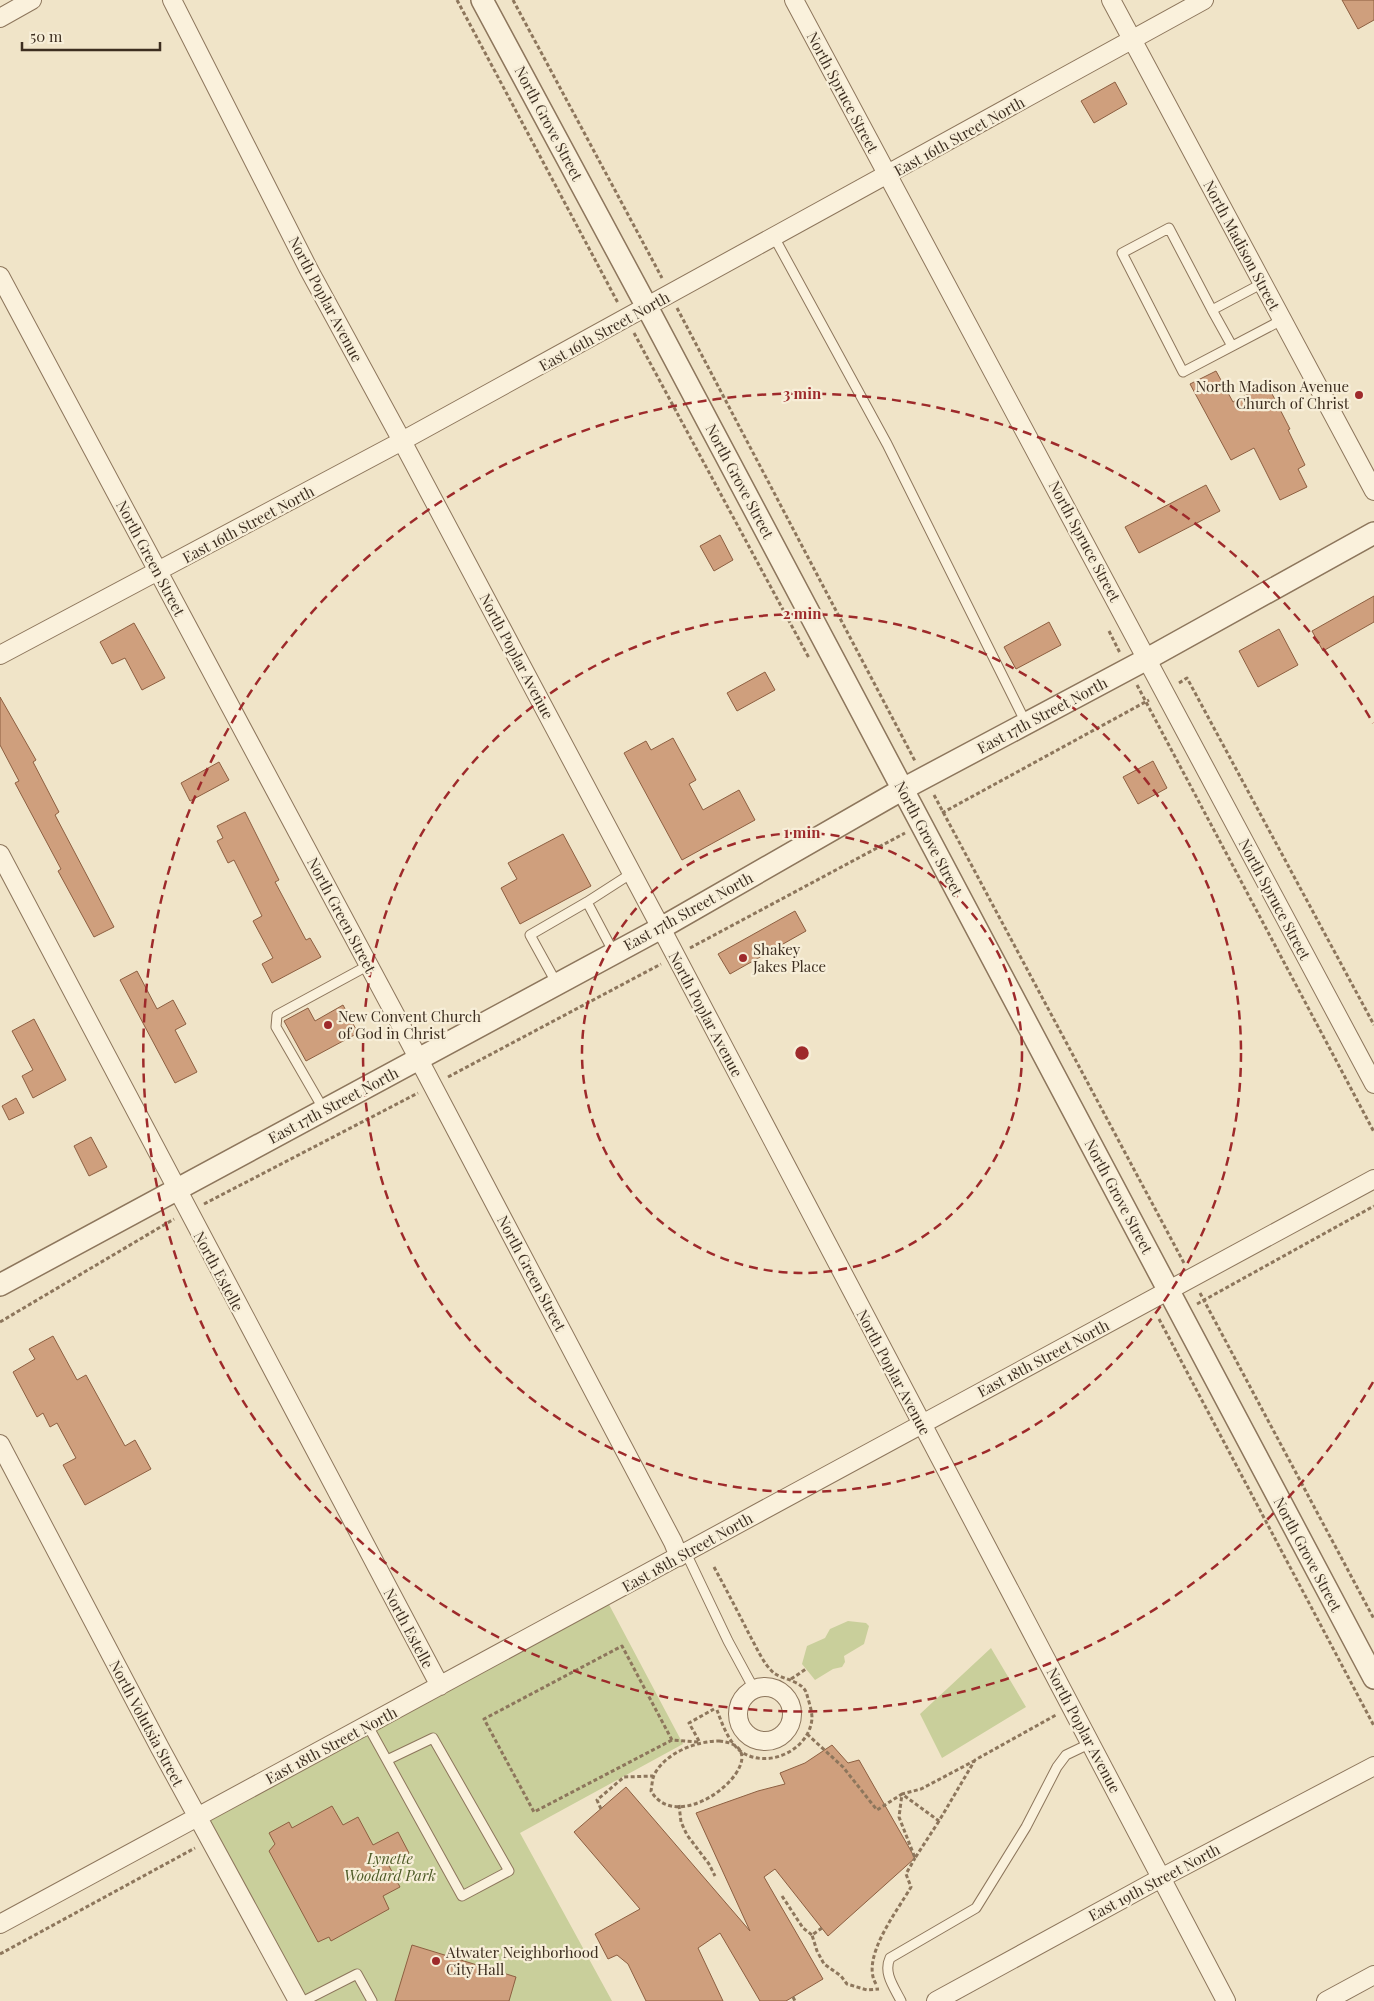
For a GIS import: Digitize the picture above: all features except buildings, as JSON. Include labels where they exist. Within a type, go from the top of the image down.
[{"type":"street","points":[[0,18],[32,0]]},
{"type":"street","name":"North Poplar Avenue","points":[[172,0],[309,270],[676,956],[1226,2001]]},
{"type":"street","name":"North Grove Street","points":[[482,0],[922,824],[1374,1678]]},
{"type":"street","name":"North Spruce Street","points":[[794,0],[1147,659],[1159,694],[1374,1084]]},
{"type":"street","name":"North Madison Street","points":[[1111,0],[1374,491]]},
{"type":"street","name":"East 16th Street North","points":[[0,655],[402,441],[1204,0]]},
{"type":"street","name":"North Green Street","points":[[0,276],[419,1058],[673,1542],[682,1555]]},
{"type":"street","name":"East 17th Street North","points":[[0,1285],[661,928],[903,789],[1147,659],[1374,533]]},
{"type":"street","name":"North Estelle","points":[[0,854],[440,1686]]},
{"type":"street","name":"East 18th Street North","points":[[0,1924],[1374,1179]]},
{"type":"street","name":"North Volutsia Street","points":[[0,1444],[210,1840],[298,2001]]},
{"type":"street","name":"East 19th Street North","points":[[936,2001],[1161,1878],[1374,1766]]},
{"type":"street","points":[[1326,2001],[1374,1975]]},
{"type":"lane","points":[[1232,346],[1169,228],[1122,253],[1183,372],[1282,320]]},
{"type":"lane","points":[[774,237],[887,444],[1026,724]]},
{"type":"lane","points":[[1212,310],[1263,283]]},
{"type":"lane","points":[[557,984],[530,935],[632,873]]},
{"type":"lane","points":[[587,902],[614,953]]},
{"type":"lane","points":[[324,1110],[276,1027],[277,1015],[369,965]]},
{"type":"lane","points":[[682,1555],[754,1689]]},
{"type":"lane","points":[[368,1726],[462,1896],[509,1871],[433,1738],[387,1760]]},
{"type":"lane","points":[[901,2001],[889,1977],[887,1965],[890,1958],[976,1908],[1026,1827],[1056,1767],[1066,1755],[1090,1743]]},
{"type":"lane","points":[[304,2001],[357,1974],[372,2001]]},
{"type":"path","points":[[457,0],[810,660]]},
{"type":"path","points":[[513,0],[943,812],[1374,1619]]},
{"type":"path","points":[[1109,631],[1374,1132]]},
{"type":"path","points":[[0,1322],[162,1225],[433,1085],[676,956],[1188,678],[1374,1025]]},
{"type":"path","points":[[1146,702],[1159,694]]},
{"type":"path","points":[[1162,1324],[1374,1206]]},
{"type":"path","points":[[672,1740],[622,1646],[484,1719],[534,1812],[672,1740],[719,1741],[733,1744],[740,1751],[741,1763],[735,1776],[724,1789],[709,1799],[687,1805],[669,1806],[656,1800],[651,1791],[653,1776],[672,1756],[700,1742]]},
{"type":"path","points":[[791,1680],[806,1669]]},
{"type":"path","points":[[700,1742],[689,1723],[714,1709]]},
{"type":"path","points":[[807,1734],[843,1767],[877,1810],[902,1794],[921,1789],[1059,1713]]},
{"type":"path","points":[[881,1993],[872,1978],[872,1963],[879,1943],[911,1887],[906,1874],[975,1760]]},
{"type":"path","points":[[601,1809],[597,1800],[624,1778],[653,1776]]},
{"type":"path","points":[[902,1794],[940,1820]]},
{"type":"path","points":[[902,1794],[899,1817],[915,1858]]},
{"type":"path","points":[[679,1806],[681,1822],[687,1835],[709,1864],[715,1876]]},
{"type":"path","points":[[0,1954],[210,1840]]},
{"type":"path","points":[[782,1896],[803,1928],[812,1935],[824,1964],[841,1976],[847,1984],[867,1990],[879,1988]]},
{"type":"path","points":[[812,1935],[822,1928]]},
{"type":"path","points":[[793,1997],[795,2001]]},
{"type":"green space","name":"Lynette Woodard Park","points":[[605,1597],[683,1744],[520,1833],[612,2001],[297,2001],[198,1817]]},
{"type":"green space","points":[[848,1621],[866,1623],[869,1626],[864,1644],[844,1656],[845,1662],[842,1667],[833,1669],[815,1680],[802,1664],[807,1646],[825,1638],[830,1629]]},
{"type":"green space","points":[[991,1648],[1026,1707],[942,1758],[920,1714]]},
{"type":"place","name":"North Madison Avenue Church of Christ","points":[[1359,395]]},
{"type":"place","name":"Shakey Jakes Place","points":[[743,958]]},
{"type":"place","name":"New Convent Church of God in Christ","points":[[328,1025]]},
{"type":"place","name":"Atwater Neighborhood City Hall","points":[[436,1961]]}]
